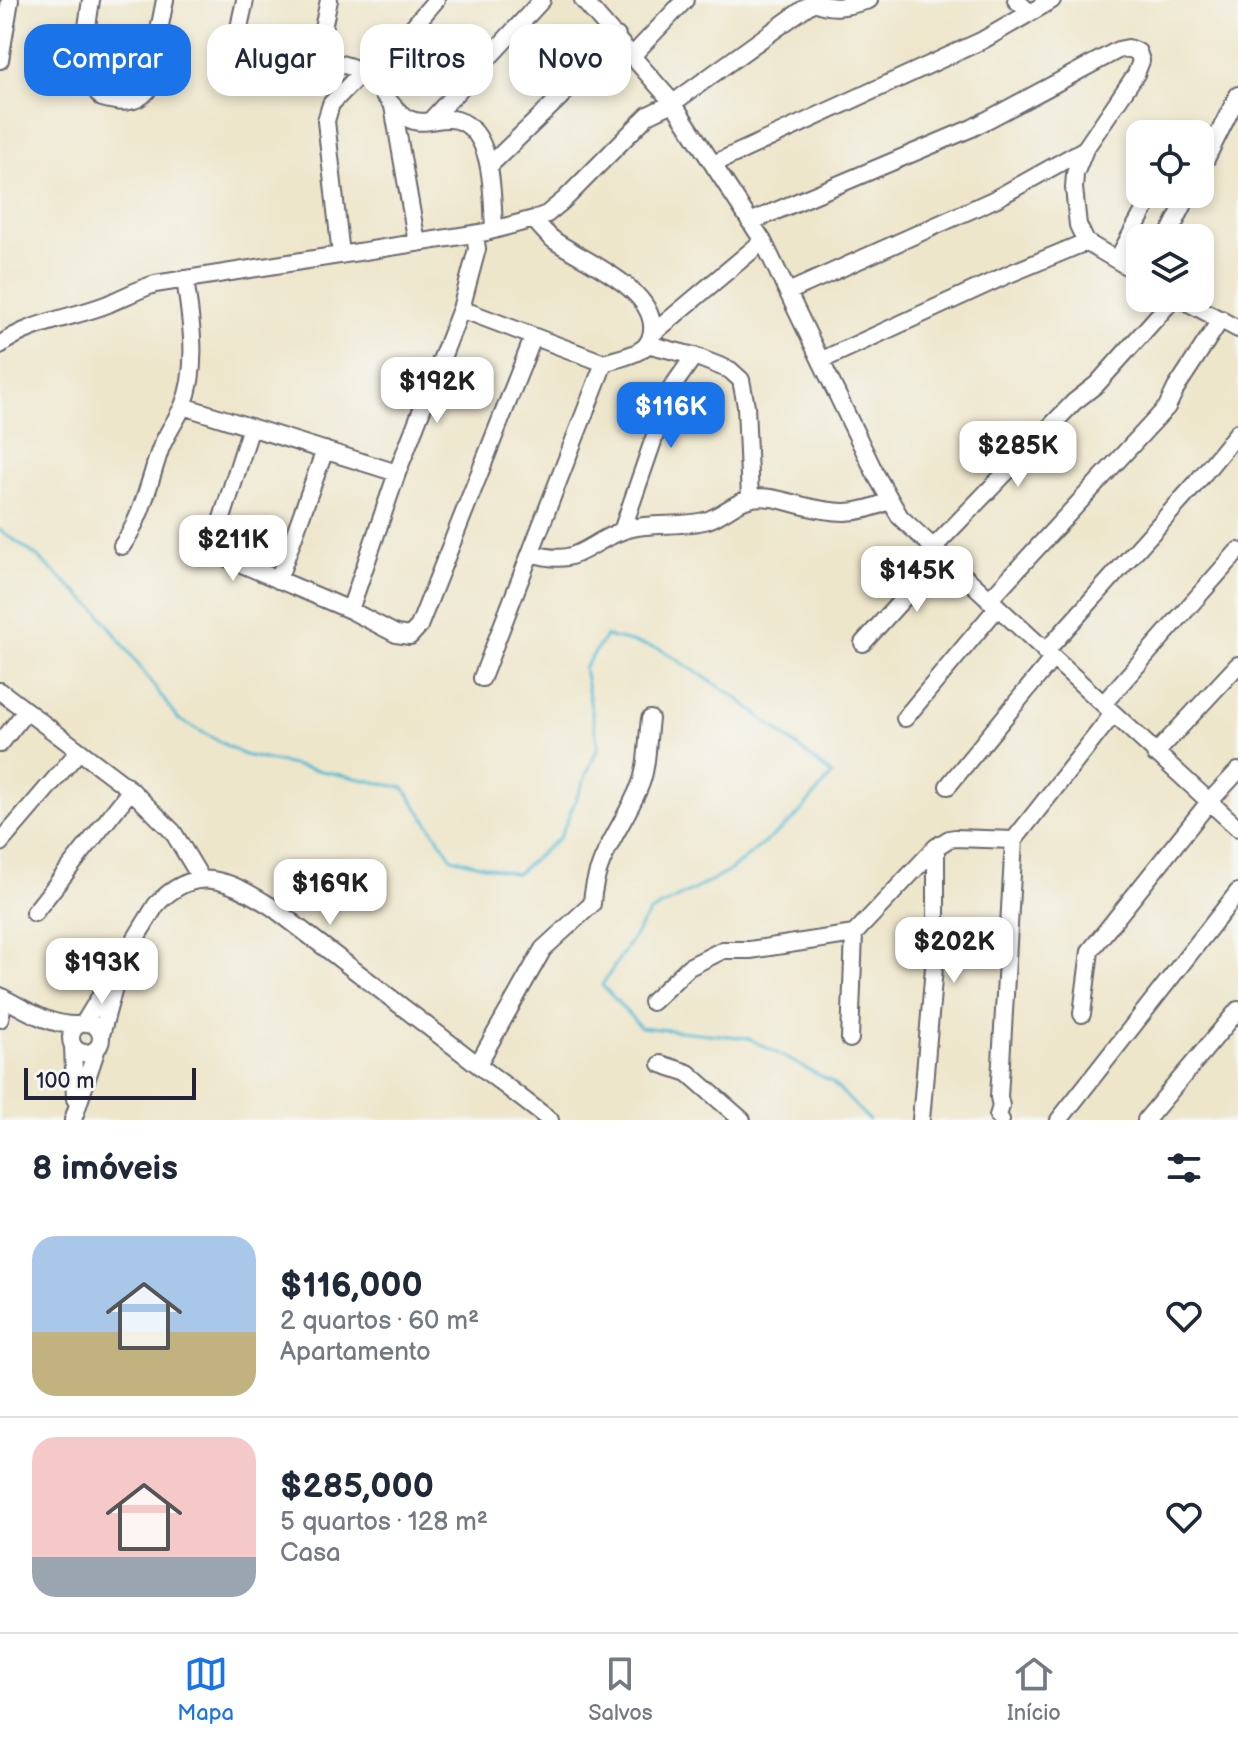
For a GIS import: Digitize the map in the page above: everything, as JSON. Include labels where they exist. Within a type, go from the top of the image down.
[{"type":"street","points":[[0,60],[10,0]]},
{"type":"street","points":[[91,0],[85,38],[86,74],[102,98],[123,102],[141,98],[147,91],[165,0]]},
{"type":"street","points":[[241,24],[245,0]]},
{"type":"street","points":[[324,24],[329,0]]},
{"type":"street","points":[[413,24],[436,0]]},
{"type":"street","points":[[431,120],[542,0]]},
{"type":"street","points":[[583,0],[606,24]]},
{"type":"street","points":[[685,0],[632,56],[673,103],[763,241],[889,501],[900,517],[937,553],[1238,828]]},
{"type":"street","points":[[0,345],[44,324],[109,303],[143,288],[475,234],[547,214],[648,115],[673,103],[816,1],[825,7],[843,7],[869,0]]},
{"type":"street","points":[[1016,0],[1030,13]]},
{"type":"street","points":[[713,164],[983,40],[1052,0]]},
{"type":"street","points":[[750,222],[972,128],[1118,50],[1128,48],[1138,52],[1141,61],[1136,74],[1085,149],[1075,174],[1074,188],[1078,225],[1086,242],[1126,265]]},
{"type":"street","points":[[341,255],[326,121],[331,104],[360,79]]},
{"type":"street","points":[[1214,143],[1238,95]]},
{"type":"street","points":[[387,96],[411,121],[458,120],[469,126],[483,146],[489,166],[494,230]]},
{"type":"street","points":[[489,166],[561,96]]},
{"type":"street","points":[[393,102],[417,243]]},
{"type":"street","points":[[788,292],[995,199],[1085,149]]},
{"type":"street","points":[[1117,260],[1145,208]]},
{"type":"street","points":[[534,219],[555,241],[628,287],[645,304],[652,319],[649,340]]},
{"type":"street","points":[[350,610],[397,473],[461,309],[477,249],[475,234]]},
{"type":"street","points":[[461,309],[604,363],[639,351],[763,241]]},
{"type":"street","points":[[822,360],[1086,242]]},
{"type":"street","points":[[122,546],[135,528],[161,446],[183,406],[191,372],[191,319],[185,279]]},
{"type":"street","points":[[863,643],[937,553],[1074,402],[1097,384],[1163,312]]},
{"type":"street","points":[[905,718],[993,604],[1167,407],[1176,388],[1232,321],[1210,312]]},
{"type":"street","points":[[251,427],[212,550],[350,610],[396,634],[410,636],[416,633],[533,338]]},
{"type":"street","points":[[649,340],[730,370],[741,380],[746,406],[750,499]]},
{"type":"street","points":[[622,531],[671,389],[694,356]]},
{"type":"street","points":[[482,678],[604,363]]},
{"type":"street","points":[[183,406],[397,473]]},
{"type":"street","points":[[948,786],[1049,655],[1238,432]]},
{"type":"street","points":[[278,580],[325,450]]},
{"type":"street","points":[[531,553],[554,559],[565,558],[582,553],[622,531],[707,520],[750,499],[772,497],[842,513],[865,511],[889,501]]},
{"type":"street","points":[[1001,1120],[998,1116],[1001,1106],[999,1097],[1014,840],[1108,709],[1238,551]]},
{"type":"street","points":[[1155,754],[1238,665]]},
{"type":"street","points":[[0,691],[131,790],[173,832],[202,880]]},
{"type":"street","points":[[0,744],[26,711]]},
{"type":"street","points":[[478,1064],[543,949],[592,904],[599,865],[641,785],[650,719]]},
{"type":"street","points":[[0,843],[79,751]]},
{"type":"street","points":[[1082,1014],[1090,951],[1209,802],[1238,771]]},
{"type":"street","points":[[34,913],[131,790]]},
{"type":"street","points":[[652,1002],[689,967],[723,950],[763,948],[854,934],[936,847],[949,839],[1014,840]]},
{"type":"street","points":[[921,1120],[936,944],[936,847]]},
{"type":"street","points":[[74,1117],[77,1033],[156,905],[183,883],[214,879],[228,882],[272,907],[550,1120]]},
{"type":"street","points":[[1059,1120],[1238,892]]},
{"type":"street","points":[[850,1039],[854,934]]},
{"type":"street","points":[[74,1117],[99,1042],[120,963]]},
{"type":"street","points":[[0,1019],[2,997],[77,1033],[84,1052],[99,1042]]},
{"type":"street","points":[[1146,1120],[1238,1010]]},
{"type":"street","points":[[77,1033],[93,1024],[99,1042]]},
{"type":"street","points":[[661,1064],[688,1073],[742,1120]]},
{"type":"waterway","points":[[0,530],[34,554],[99,612],[178,719],[244,755],[404,788],[452,858],[516,874],[560,837],[598,747],[584,668],[606,636],[660,649],[736,697],[832,775],[794,819],[728,872],[650,912],[602,985],[640,1027],[748,1038],[832,1082],[869,1120]]}]
